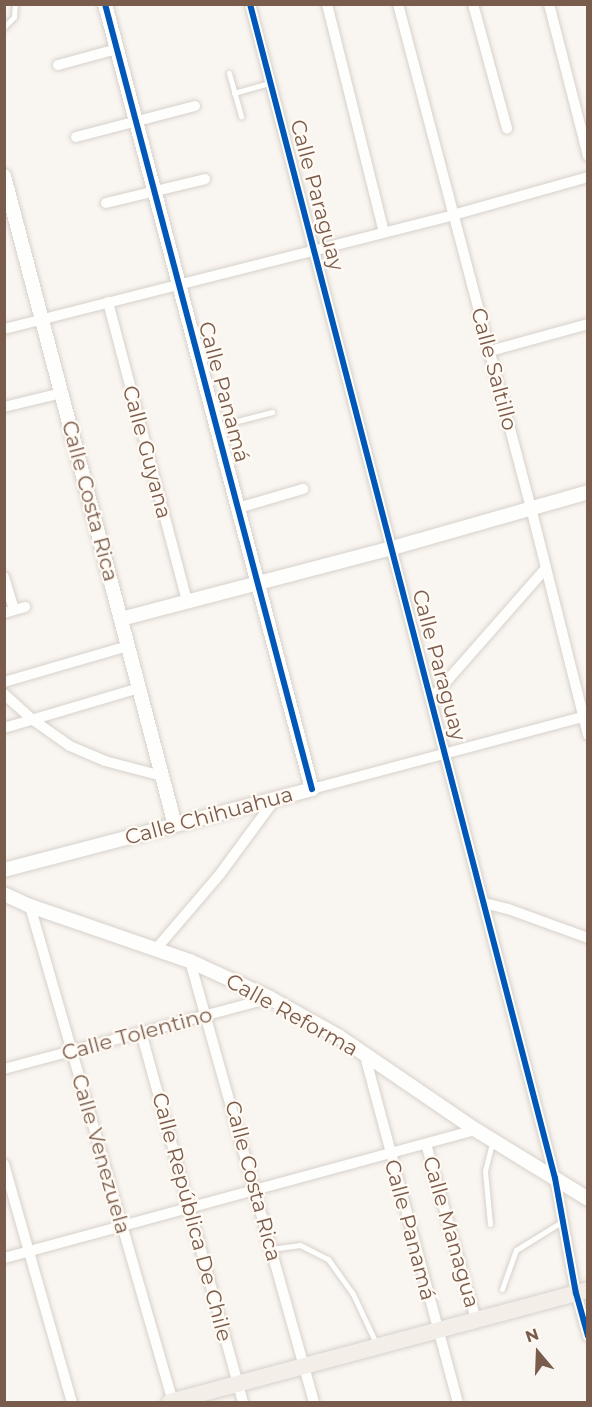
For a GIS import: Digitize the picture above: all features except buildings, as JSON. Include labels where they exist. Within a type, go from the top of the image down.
[{"type":"main road","points":[[172,1402],[582,1292]]},
{"type":"street","name":"Calle Panamá","points":[[105,4],[312,789]]},
{"type":"street","name":"Calle Paraguay","points":[[250,4],[555,1178],[563,1221],[582,1292],[588,1336]]},
{"type":"street","points":[[327,4],[384,232]]},
{"type":"street","name":"Calle Saltillo","points":[[398,4],[531,508],[588,735]]},
{"type":"street","points":[[473,4],[507,128]]},
{"type":"street","points":[[549,4],[588,156]]},
{"type":"street","points":[[58,65],[117,49]]},
{"type":"street","points":[[76,137],[195,106]]},
{"type":"street","name":"Calle Costa Rica","points":[[4,176],[175,825]]},
{"type":"street","points":[[4,329],[453,215],[588,177]]},
{"type":"street","points":[[106,203],[205,179]]},
{"type":"street","name":"Calle Guyana","points":[[108,302],[187,601]]},
{"type":"street","points":[[490,351],[588,324]]},
{"type":"street","points":[[4,407],[62,393]]},
{"type":"street","points":[[238,508],[303,489]]},
{"type":"street","points":[[121,619],[392,548],[588,492]]},
{"type":"street","points":[[431,699],[546,568]]},
{"type":"street","points":[[4,577],[14,610]]},
{"type":"street","points":[[4,682],[128,646]]},
{"type":"street","points":[[4,728],[139,688]]},
{"type":"street","points":[[4,694],[33,720],[61,740],[88,754],[128,768],[162,776]]},
{"type":"street","name":"Calle Chihuahua","points":[[4,870],[585,717]]},
{"type":"street","points":[[156,949],[220,874],[276,798]]},
{"type":"street","name":"Calle Reforma","points":[[4,894],[30,906],[190,961],[270,998],[338,1036],[476,1130],[588,1199]]},
{"type":"street","points":[[484,903],[508,909],[588,938]]},
{"type":"street","name":"Calle Venezuela","points":[[30,906],[172,1402]]},
{"type":"street","name":"Calle Costa Rica","points":[[190,961],[207,1014],[314,1402]]},
{"type":"street","name":"Calle Tolentino","points":[[4,1069],[270,998]]},
{"type":"street","name":"Calle República De Chile","points":[[141,1032],[243,1402]]},
{"type":"street","name":"Calle Panamá","points":[[365,1056],[458,1402]]},
{"type":"street","points":[[4,1258],[476,1130]]},
{"type":"street","name":"Calle Managua","points":[[426,1144],[476,1320]]},
{"type":"street","points":[[4,1164],[72,1402]]},
{"type":"lane","points":[[4,27],[14,17],[15,4]]},
{"type":"lane","points":[[229,73],[241,116]]},
{"type":"lane","points":[[234,93],[270,83]]},
{"type":"lane","points":[[216,427],[272,412]]},
{"type":"lane","points":[[489,1224],[485,1171],[492,1140]]},
{"type":"lane","points":[[502,1289],[516,1250],[563,1221]]},
{"type":"lane","points":[[271,1249],[300,1245],[328,1259],[353,1294],[377,1346]]},
{"type":"cycle path","points":[[105,4],[312,789]]},
{"type":"cycle path","points":[[250,4],[555,1178],[576,1293],[588,1336]]}]
